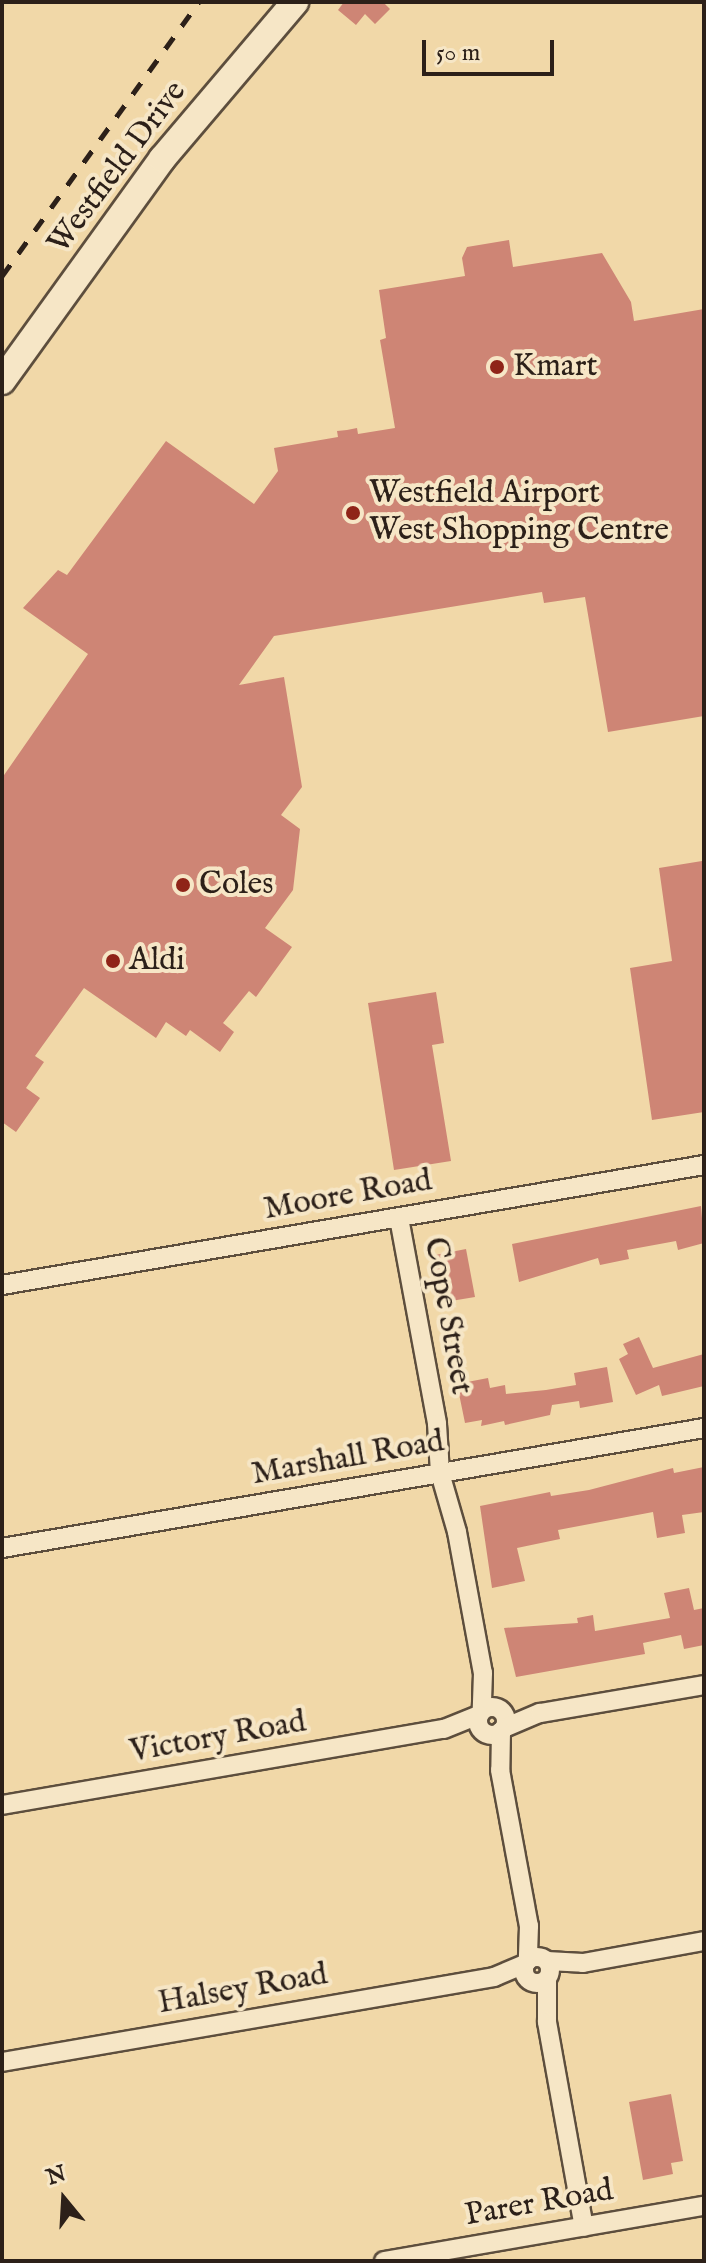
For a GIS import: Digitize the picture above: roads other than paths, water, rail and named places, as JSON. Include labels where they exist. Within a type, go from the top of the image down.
[{"type":"main road","name":"Westfield Drive","points":[[2,381],[162,159],[295,2]]},
{"type":"street","name":"Moore Road","points":[[2,1285],[704,1165]]},
{"type":"street","name":"Cope Street","points":[[399,1218],[584,2227]]},
{"type":"street","name":"Marshall Road","points":[[2,1548],[704,1428]]},
{"type":"street","name":"Victory Road","points":[[2,1805],[704,1685]]},
{"type":"street","name":"Halsey Road","points":[[2,2062],[704,1941]]},
{"type":"street","name":"Parer Road","points":[[384,2261],[704,2206]]},
{"type":"railway","points":[[2,276],[199,2]]},
{"type":"place","name":"Kmart","points":[[497,367]]},
{"type":"place","name":"Westfield Airport West Shopping Centre","points":[[353,513]]},
{"type":"place","name":"Coles","points":[[183,885]]},
{"type":"place","name":"Aldi","points":[[113,961]]}]
